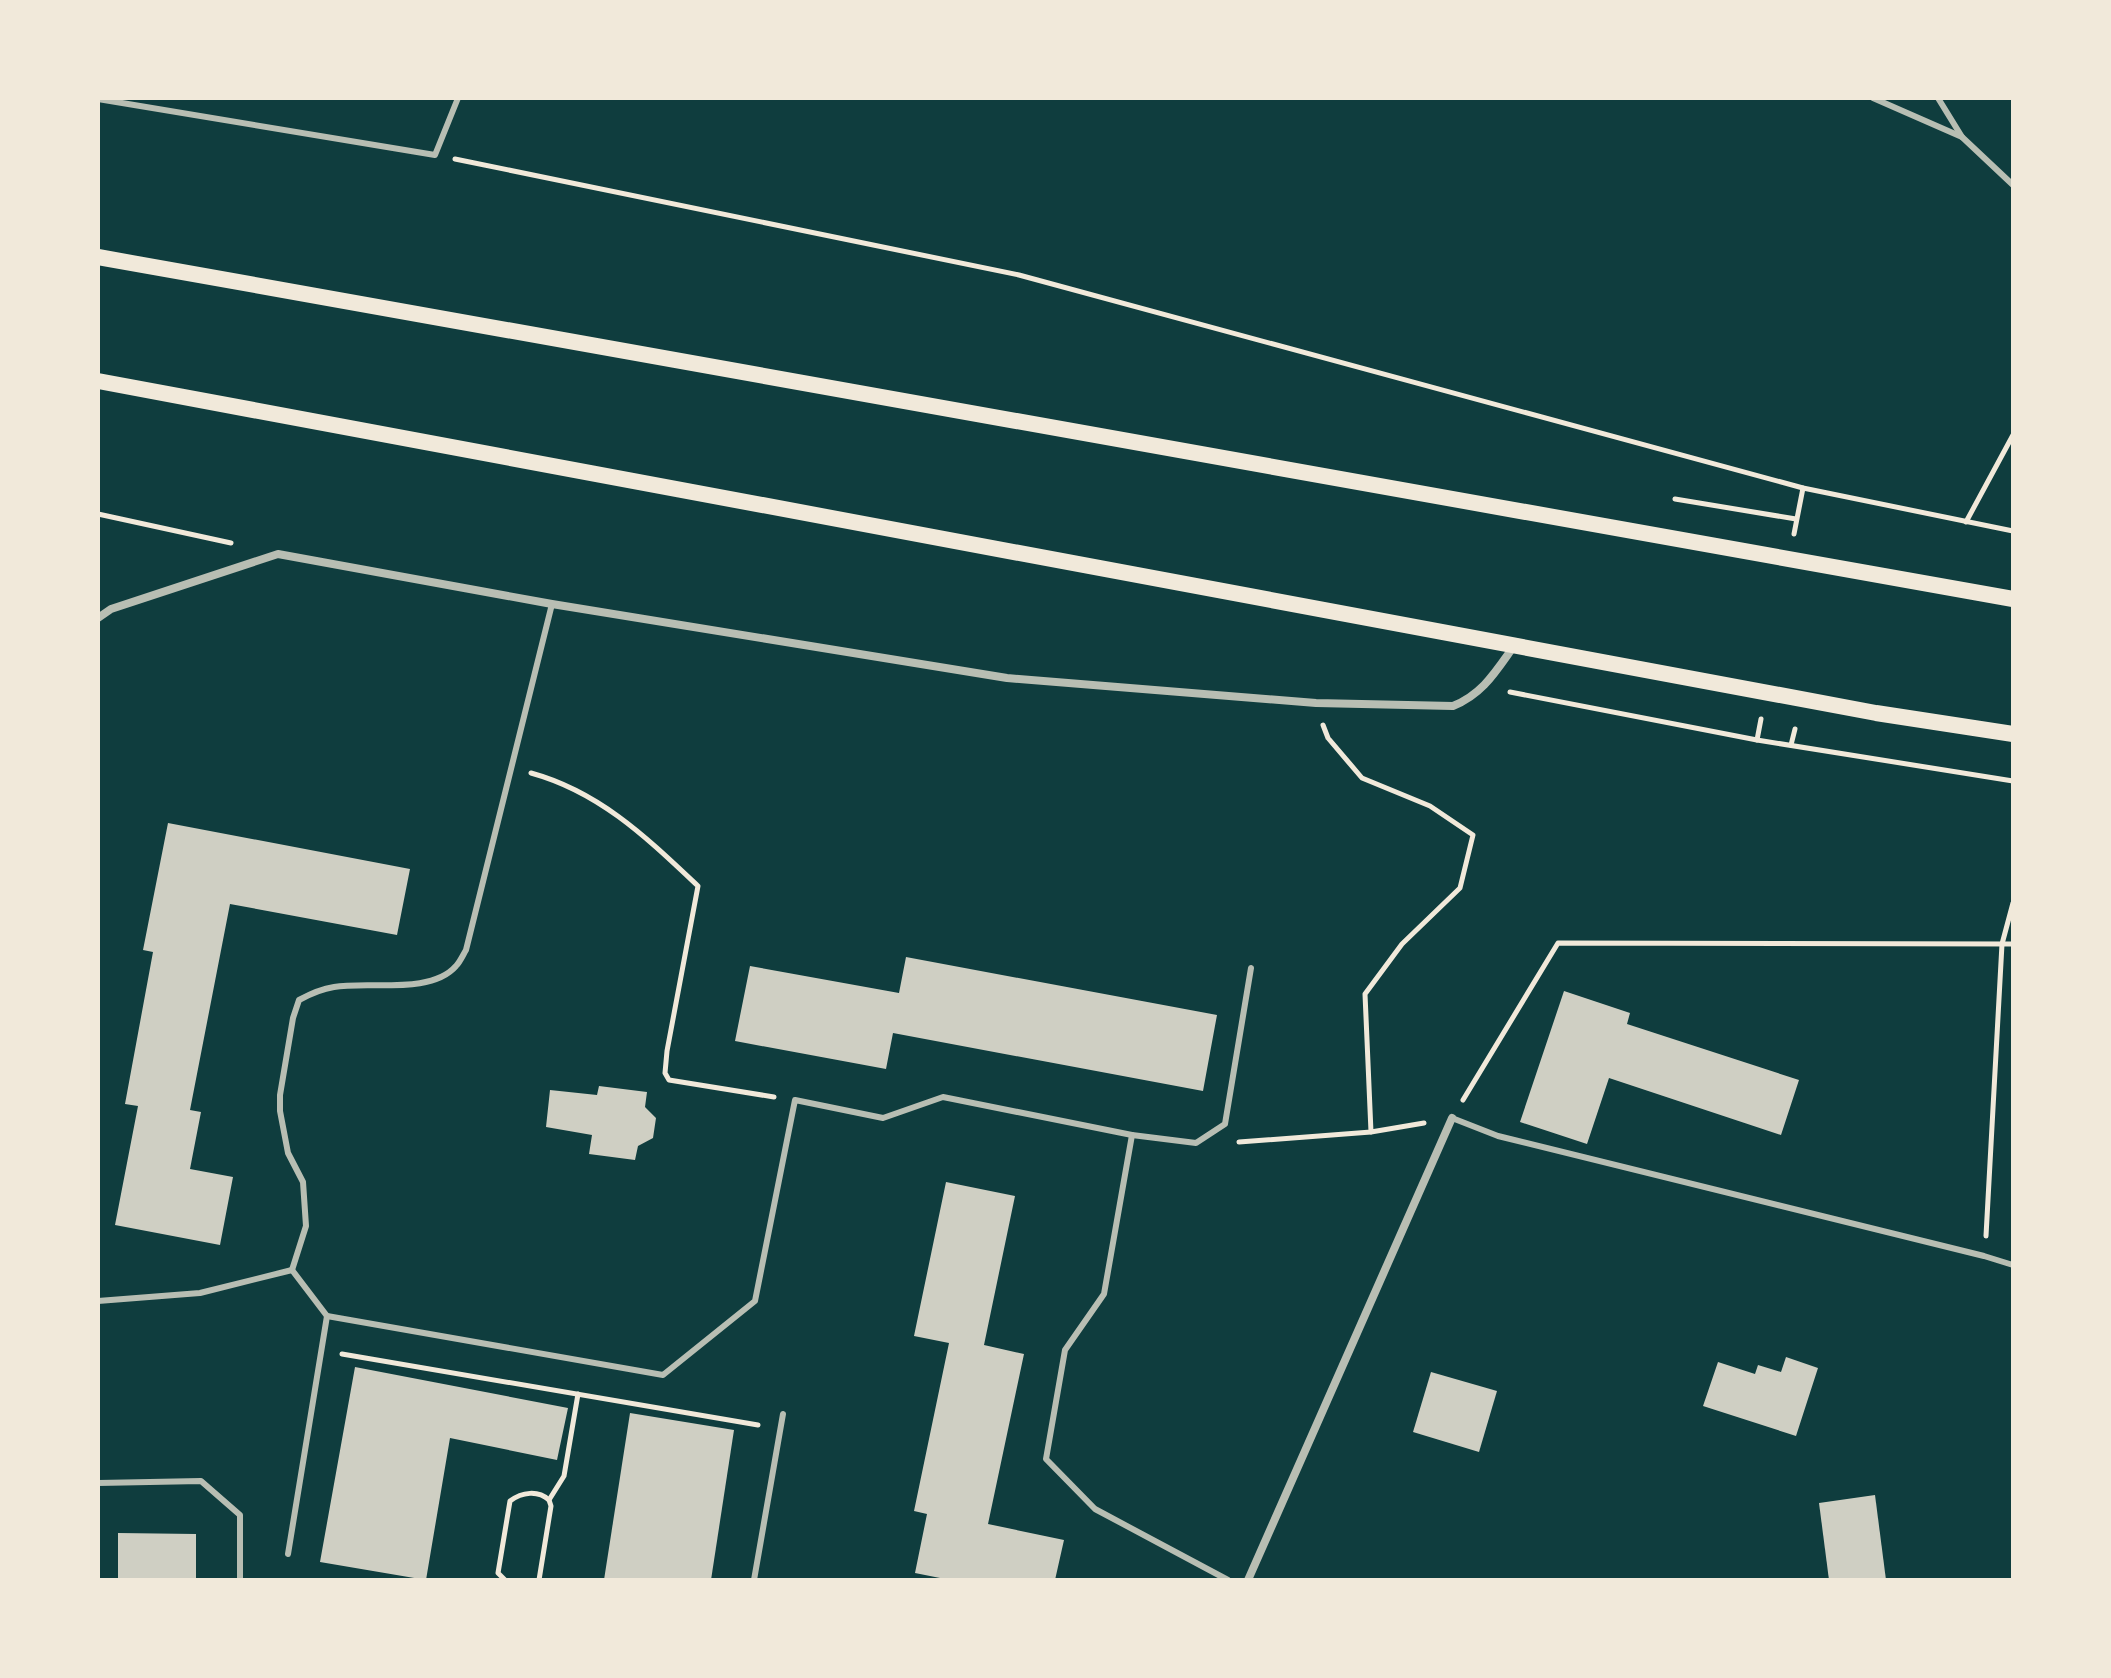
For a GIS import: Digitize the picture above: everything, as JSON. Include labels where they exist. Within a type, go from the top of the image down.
[{"type":"main road","points":[[98,257],[2013,599]]},
{"type":"main road","points":[[98,381],[1876,713],[2008,731]]},
{"type":"street","points":[[98,618],[111,609],[278,554],[552,604],[1007,678],[1316,703],[1453,706],[1470,699],[1484,687],[1514,645]]},
{"type":"street","points":[[1248,1580],[1452,1118]]},
{"type":"lane","points":[[98,99],[435,155],[458,98]]},
{"type":"lane","points":[[1873,98],[1962,137]]},
{"type":"lane","points":[[1938,98],[1962,137],[2013,185]]},
{"type":"lane","points":[[292,1270],[306,1226],[303,1182],[288,1153],[280,1095],[299,1000],[335,986],[408,985],[431,980],[455,968],[466,950],[552,604]]},
{"type":"lane","points":[[292,1270],[327,1316],[663,1375],[755,1301],[795,1100],[883,1118],[943,1097],[1132,1135],[1196,1143],[1225,1124],[1251,968]]},
{"type":"lane","points":[[1452,1118],[1498,1136],[2013,1265]]},
{"type":"lane","points":[[1132,1135],[1104,1294],[1065,1350],[1046,1459],[1095,1509],[1228,1580]]},
{"type":"lane","points":[[98,1301],[200,1293],[292,1270]]},
{"type":"lane","points":[[288,1554],[327,1316]]},
{"type":"lane","points":[[754,1580],[783,1414]]},
{"type":"lane","points":[[98,1483],[201,1481],[240,1515],[240,1580]]},
{"type":"path","points":[[435,155],[1019,275],[1803,488],[2013,531]]},
{"type":"path","points":[[1966,522],[2013,435]]},
{"type":"path","points":[[1675,499],[1796,519],[1803,488]]},
{"type":"path","points":[[98,514],[278,554]]},
{"type":"path","points":[[1484,687],[1757,740],[2013,781]]},
{"type":"path","points":[[1316,703],[1328,738],[1362,778],[1430,806],[1473,835],[1460,888],[1402,944],[1365,994],[1371,1132]]},
{"type":"path","points":[[1757,740],[1762,717]]},
{"type":"path","points":[[1791,745],[1795,729]]},
{"type":"path","points":[[562,782],[638,829],[698,886],[667,1051],[665,1073],[669,1080],[795,1100]]},
{"type":"path","points":[[1984,1256],[2002,944],[2013,903]]},
{"type":"path","points":[[1196,1143],[1272,1141],[1371,1132],[1452,1118],[1558,943],[2013,944]]},
{"type":"path","points":[[321,1350],[781,1429]]},
{"type":"path","points":[[549,1500],[564,1476],[578,1394]]},
{"type":"path","points":[[505,1580],[498,1573],[510,1501],[528,1493],[542,1495],[551,1506],[539,1580]]},
{"type":"building","points":[[168,823],[410,869],[397,935],[230,904],[190,1110],[201,1112],[190,1169],[233,1177],[220,1245],[115,1225],[138,1106],[125,1104],[153,952],[143,950]]},
{"type":"building","points":[[906,957],[1217,1015],[1203,1091],[893,1033],[886,1069],[735,1041],[750,966],[899,993]]},
{"type":"building","points":[[1564,991],[1630,1013],[1627,1024],[1799,1080],[1781,1135],[1609,1078],[1587,1144],[1520,1122]]},
{"type":"building","points":[[599,1086],[647,1092],[645,1107],[656,1118],[653,1138],[638,1146],[635,1160],[589,1154],[592,1135],[546,1127],[550,1090],[597,1095]]},
{"type":"building","points":[[946,1182],[1015,1196],[984,1345],[1024,1354],[988,1524],[1064,1540],[1055,1580],[950,1580],[915,1573],[927,1514],[914,1511],[949,1343],[914,1336]]},
{"type":"building","points":[[1786,1357],[1818,1368],[1796,1436],[1703,1406],[1718,1362],[1755,1374],[1758,1365],[1781,1372]]},
{"type":"building","points":[[355,1367],[568,1408],[557,1460],[450,1438],[426,1580],[320,1562]]},
{"type":"building","points":[[1431,1372],[1497,1391],[1479,1452],[1413,1432]]},
{"type":"building","points":[[630,1413],[734,1430],[711,1580],[604,1580]]},
{"type":"building","points":[[1875,1495],[1886,1580],[1829,1580],[1819,1503]]},
{"type":"building","points":[[118,1533],[196,1534],[196,1580],[118,1580]]}]
